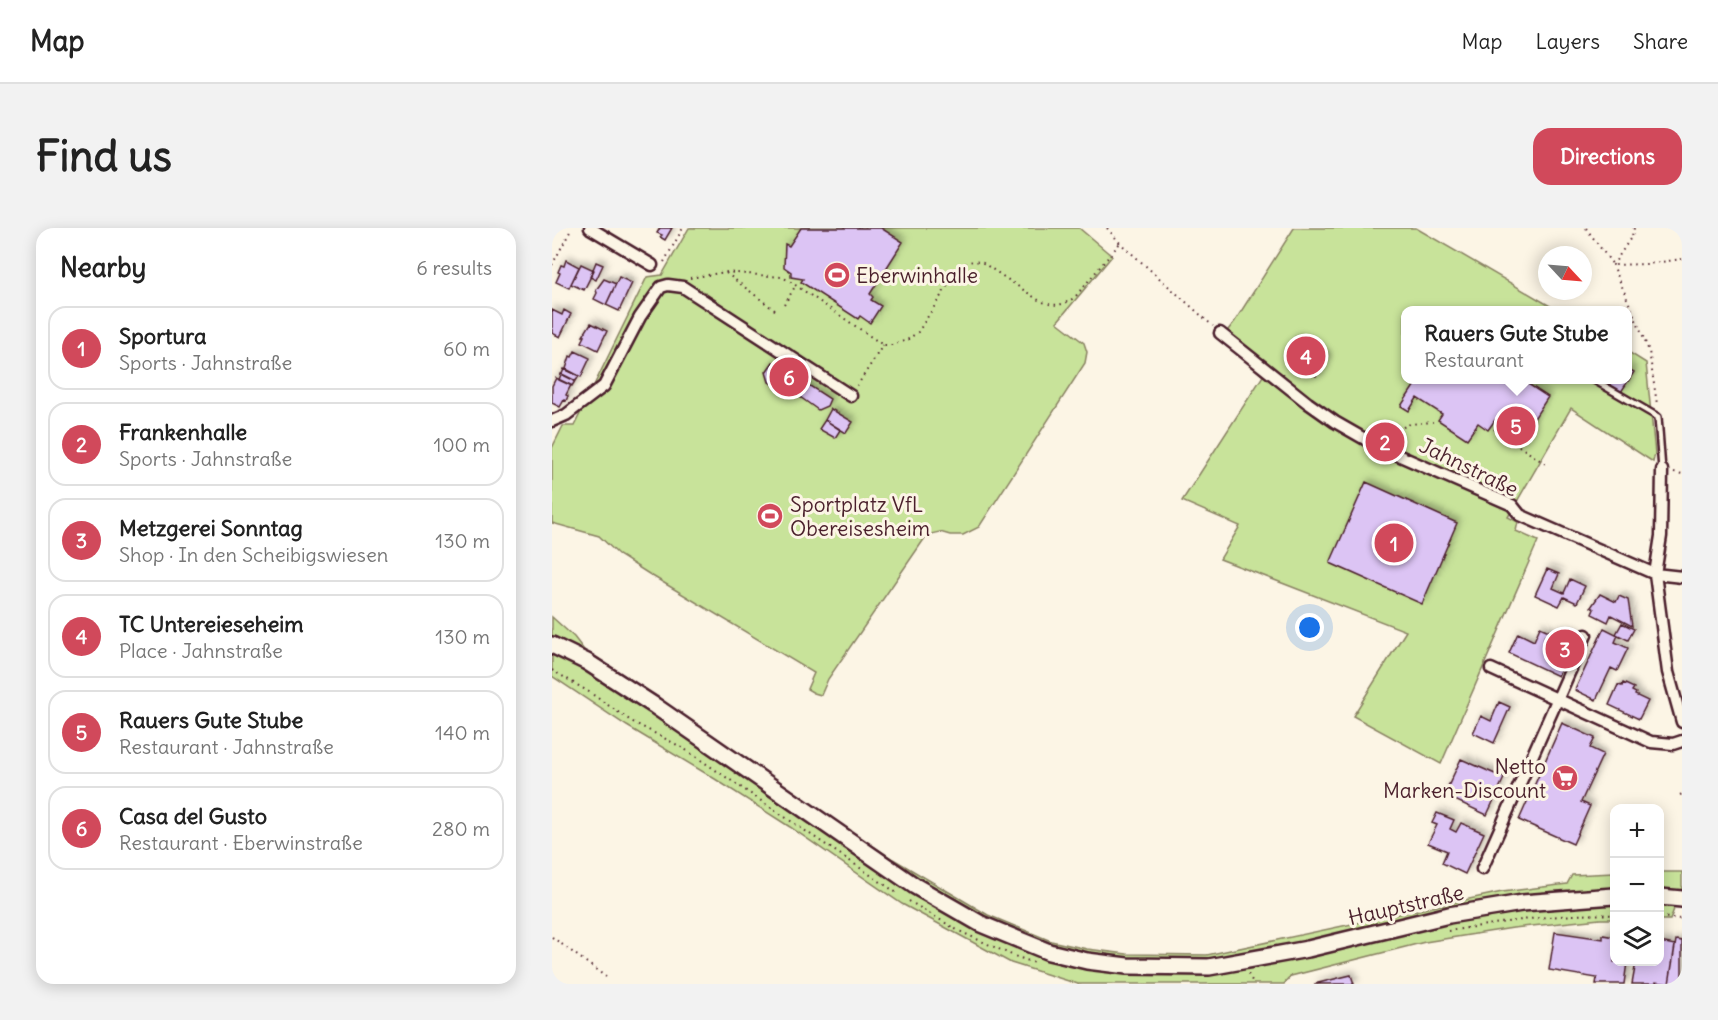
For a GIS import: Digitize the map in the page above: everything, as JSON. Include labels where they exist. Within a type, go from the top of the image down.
[{"type":"main road","name":"Hauptstraße","points":[[552,645],[587,662],[655,706],[915,886],[981,924],[1049,952],[1087,962],[1127,966],[1209,967],[1308,949],[1449,915],[1522,903],[1610,896]]},
{"type":"main road","points":[[1664,897],[1682,899]]},
{"type":"street","points":[[590,228],[651,264]]},
{"type":"street","points":[[552,421],[566,415],[604,386],[640,317],[661,287],[668,285],[683,287],[851,396]]},
{"type":"street","name":"Jahnstraße","points":[[1220,333],[1308,403],[1335,422],[1377,446],[1512,505],[1520,515],[1655,574],[1682,577]]},
{"type":"street","points":[[1662,470],[1661,536],[1655,574],[1668,672],[1682,722]]},
{"type":"street","points":[[1482,869],[1586,635]]},
{"type":"street","points":[[1491,669],[1651,742],[1673,744],[1682,741]]},
{"type":"lane","points":[[1601,384],[1658,417],[1662,470]]},
{"type":"path","points":[[552,265],[572,228]]},
{"type":"path","points":[[1107,228],[1120,243],[1220,333]]},
{"type":"path","points":[[1586,228],[1613,265],[1630,306]]},
{"type":"path","points":[[1613,265],[1632,236],[1634,228]]},
{"type":"path","points":[[683,287],[687,279],[725,272],[781,277],[883,345],[892,345],[907,340],[918,332],[965,262],[973,260],[983,263],[1040,301],[1060,306],[1075,297],[1120,243]]},
{"type":"path","points":[[1613,265],[1647,264],[1682,258]]},
{"type":"path","points":[[725,272],[776,311]]},
{"type":"path","points":[[784,305],[796,285]]},
{"type":"path","points":[[1632,310],[1649,351],[1658,417]]},
{"type":"path","points":[[851,396],[883,345]]},
{"type":"path","points":[[1392,432],[1410,424],[1433,422]]},
{"type":"path","points":[[1494,429],[1546,465]]},
{"type":"path","points":[[1441,932],[1512,922],[1610,915]]},
{"type":"path","points":[[1664,917],[1682,919]]},
{"type":"path","points":[[552,937],[606,977]]},
{"type":"green space","points":[[689,228],[1079,228],[1112,256],[1057,322],[1084,343],[1087,352],[1085,363],[979,527],[963,535],[940,532],[927,535],[828,679],[821,695],[807,689],[814,673],[619,555],[599,536],[552,523],[552,448],[563,426],[574,426],[647,277],[662,275]]},
{"type":"green space","points":[[1294,228],[1416,228],[1550,306],[1401,306],[1401,384],[1632,384],[1632,354],[1646,363],[1655,454],[1653,462],[1571,408],[1508,517],[1518,522],[1516,531],[1538,541],[1441,764],[1353,716],[1406,631],[1220,559],[1240,526],[1182,501],[1263,376],[1221,339],[1235,321]]},
{"type":"green space","points":[[552,617],[574,637],[590,658],[893,859],[988,915],[1051,941],[1087,949],[1127,954],[1207,955],[1502,892],[1567,884],[1572,875],[1610,873],[1610,919],[1513,928],[1425,942],[1291,976],[1284,984],[1078,984],[1011,963],[902,904],[790,827],[627,726],[552,676]]},
{"type":"green space","points":[[1664,872],[1682,872],[1682,887],[1670,920],[1664,920]]},
{"type":"building","points":[[660,228],[672,228],[665,240],[657,233]]},
{"type":"building","name":"Eberwinhalle","points":[[801,228],[881,228],[903,242],[870,294],[873,297],[871,300],[881,306],[870,323],[860,316],[858,319],[801,282],[803,279],[791,277],[791,272],[784,267],[785,244],[789,246]]},
{"type":"building","points":[[566,260],[579,267],[569,288],[556,282],[561,265],[564,266]]},
{"type":"building","points":[[596,262],[603,265],[596,280],[590,277]]},
{"type":"building","points":[[581,264],[594,270],[584,290],[571,284]]},
{"type":"building","points":[[619,277],[632,283],[619,311],[606,305]]},
{"type":"building","points":[[604,279],[616,284],[606,305],[594,299],[596,290]]},
{"type":"building","points":[[552,310],[562,315],[564,310],[571,314],[560,337],[552,333]]},
{"type":"building","points":[[591,323],[607,331],[598,350],[582,342]]},
{"type":"building","points":[[1296,337],[1328,357],[1316,376],[1284,356]]},
{"type":"building","points":[[575,351],[590,358],[581,377],[566,369],[570,356],[572,357]]},
{"type":"building","points":[[773,362],[784,369],[787,364],[802,374],[799,379],[830,399],[827,406],[818,410],[782,384],[779,388],[769,382],[766,372]]},
{"type":"building","points":[[564,369],[579,376],[576,381],[562,374]]},
{"type":"building","points":[[561,374],[575,381],[572,386],[559,380]]},
{"type":"building","points":[[556,378],[571,385],[566,401],[564,400],[560,407],[552,403],[552,386]]},
{"type":"building","points":[[1415,384],[1528,384],[1548,397],[1522,437],[1495,420],[1488,430],[1478,423],[1467,439],[1438,420],[1442,414],[1417,398],[1409,411],[1401,406]]},
{"type":"building","points":[[1608,384],[1626,384],[1621,392]]},
{"type":"building","points":[[831,409],[853,422],[846,433],[825,420]]},
{"type":"building","points":[[825,420],[840,430],[835,438],[819,429]]},
{"type":"building","points":[[1366,482],[1457,523],[1422,604],[1330,563]]},
{"type":"building","points":[[1547,569],[1559,574],[1553,588],[1564,593],[1570,579],[1585,586],[1577,603],[1564,597],[1559,606],[1535,595]]},
{"type":"building","points":[[1600,594],[1616,602],[1619,596],[1628,600],[1632,626],[1611,615],[1608,622],[1592,614],[1594,609],[1591,607]]},
{"type":"building","points":[[1622,623],[1634,629],[1628,640],[1616,634]]},
{"type":"building","points":[[1540,627],[1551,632],[1549,638],[1545,636],[1544,638],[1571,647],[1558,676],[1509,653],[1518,633],[1534,641]]},
{"type":"building","points":[[1604,628],[1618,635],[1615,642],[1628,648],[1617,671],[1611,668],[1596,700],[1575,690]]},
{"type":"building","points":[[1623,683],[1634,688],[1632,691],[1636,693],[1635,695],[1648,701],[1639,719],[1609,705],[1618,685],[1622,686]]},
{"type":"building","points":[[1499,702],[1510,707],[1494,743],[1473,733],[1481,716],[1491,721]]},
{"type":"building","name":"Netto Marken-Discount","points":[[1562,723],[1595,738],[1590,748],[1603,754],[1581,802],[1590,806],[1573,844],[1519,820]]},
{"type":"building","points":[[1461,759],[1504,778],[1487,815],[1444,795]]},
{"type":"building","points":[[1437,813],[1454,820],[1450,829],[1456,832],[1461,823],[1484,833],[1465,874],[1442,863],[1447,851],[1428,843],[1437,825],[1432,823]]},
{"type":"building","points":[[1555,932],[1603,939],[1603,935],[1610,936],[1610,966],[1626,966],[1624,984],[1596,984],[1597,978],[1549,970]]},
{"type":"building","points":[[1676,940],[1682,941],[1682,984],[1669,984]]},
{"type":"building","points":[[1664,943],[1675,945],[1669,984],[1656,982],[1656,984],[1632,984],[1635,966],[1664,966]]},
{"type":"building","points":[[1351,975],[1354,984],[1314,984]]},
{"type":"place","name":"Eberwinhalle","points":[[837,275]]},
{"type":"place","name":"TC Untereieseheim","points":[[1306,356]]},
{"type":"place","name":"Casa del Gusto","points":[[789,377]]},
{"type":"place","name":"Rauers Gute Stube","points":[[1516,426]]},
{"type":"place","name":"Frankenhalle","points":[[1385,442]]},
{"type":"place","name":"Sportplatz VfL Obereisesheim","points":[[770,516]]},
{"type":"place","name":"Sportura","points":[[1394,543]]},
{"type":"place","name":"Metzgerei Sonntag","points":[[1565,649]]},
{"type":"place","name":"Netto Marken-Discount","points":[[1565,778]]}]
